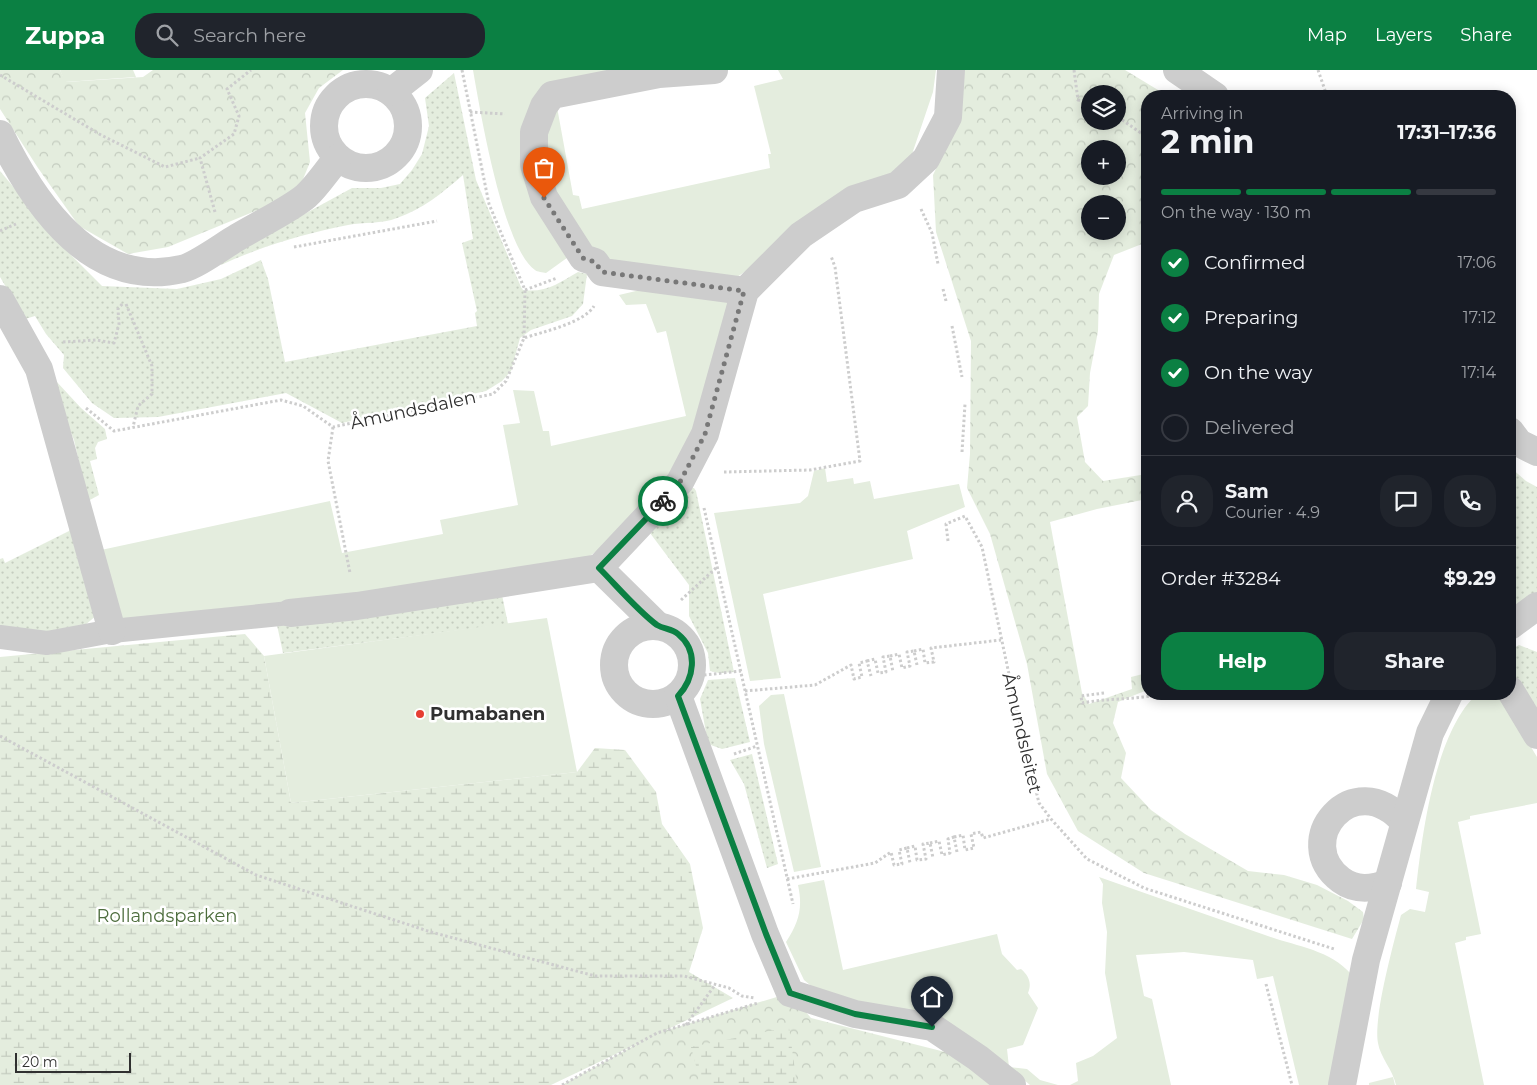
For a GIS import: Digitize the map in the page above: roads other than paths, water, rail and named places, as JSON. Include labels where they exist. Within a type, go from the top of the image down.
[{"type":"street","points":[[392,92],[419,70]]},
{"type":"street","points":[[714,70],[659,74],[552,95],[544,106],[534,132],[534,165],[544,198],[593,265],[744,291]]},
{"type":"street","points":[[290,614],[357,606],[599,568],[694,465],[705,434],[744,291],[808,230],[854,199],[898,185],[926,160],[948,117],[951,70]]},
{"type":"street","points":[[1177,70],[1206,90]]},
{"type":"street","points":[[364,83],[379,85],[392,92],[404,108],[408,128],[406,141],[399,153],[388,162],[376,167],[362,169],[349,165],[338,158],[328,147],[323,133],[323,119],[328,105],[337,93],[350,86],[364,83]]},
{"type":"street","points":[[0,134],[15,164],[55,221],[81,246],[118,267],[145,272],[183,269],[220,248],[305,196],[338,158]]},
{"type":"street","points":[[0,299],[40,369],[112,631]]},
{"type":"street","points":[[1516,439],[1519,443],[1537,452]]},
{"type":"street","points":[[599,568],[658,626],[679,635],[691,654],[684,686],[766,934],[790,993],[855,1014],[932,1027],[978,1058],[1012,1085]]},
{"type":"street","points":[[1516,622],[1537,606]]},
{"type":"street","points":[[658,626],[646,626],[633,631],[623,639],[617,650],[614,663],[615,676],[621,687],[630,696],[641,702],[654,704],[666,702],[684,686]]},
{"type":"street","points":[[1342,1085],[1366,960],[1430,733],[1445,700]]},
{"type":"street","points":[[1516,700],[1537,735]]},
{"type":"street","points":[[1388,883],[1374,888],[1359,888],[1345,884],[1333,875],[1325,862],[1322,848],[1323,833],[1329,820],[1340,809],[1353,802],[1367,800],[1382,803],[1395,811],[1404,822]]},
{"type":"lane","points":[[0,637],[47,643],[112,631],[290,614]]},
{"type":"place","name":"Pumabanen","points":[[420,714]]},
{"type":"park label","name":"Rollandsparken","points":[[167,916]]}]
